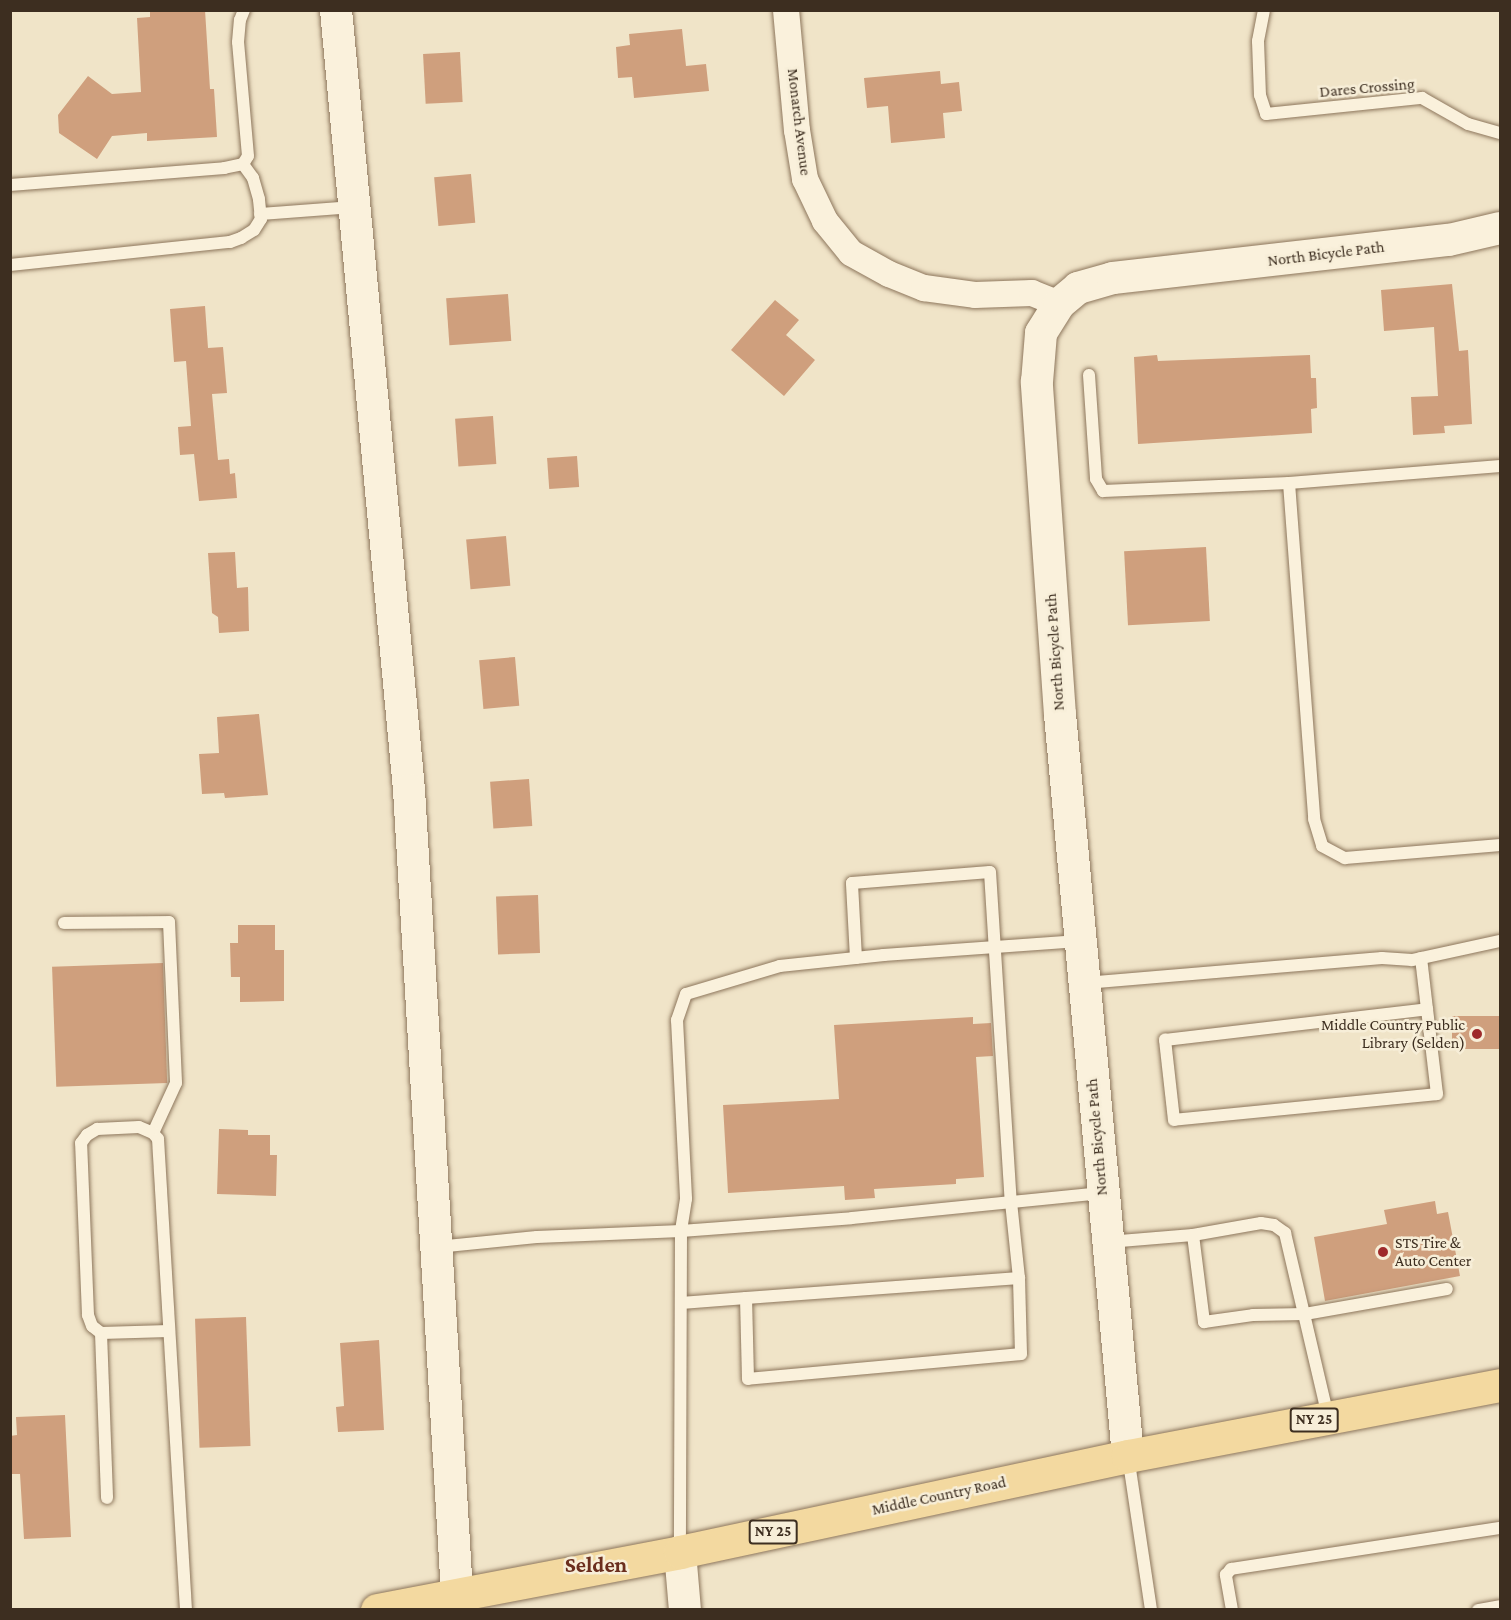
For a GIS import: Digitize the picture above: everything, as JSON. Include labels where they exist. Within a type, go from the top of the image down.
[{"type":"main road","name":"Middle Country Road","points":[[388,1608],[681,1552],[1128,1456],[1500,1385]]},
{"type":"street","points":[[336,10],[409,790],[457,1594]]},
{"type":"street","name":"Monarch Avenue","points":[[786,10],[797,130],[805,179],[825,220],[851,253],[889,274],[924,288],[975,295],[1032,292],[1059,304]]},
{"type":"street","name":"North Bicycle Path","points":[[1128,1456],[1102,1193],[1060,715],[1037,382],[1041,333],[1059,304],[1078,288],[1113,278],[1449,240],[1500,228]]},
{"type":"street","points":[[681,1552],[685,1610]]},
{"type":"lane","points":[[10,185],[224,168],[243,164],[248,156],[238,42],[240,20],[244,10]]},
{"type":"lane","name":"Dares Crossing","points":[[1264,10],[1258,41],[1260,94],[1266,114],[1422,98],[1468,124],[1500,133]]},
{"type":"lane","points":[[10,265],[230,242],[254,230],[261,219],[253,178],[243,164]]},
{"type":"lane","points":[[260,214],[354,207]]},
{"type":"lane","points":[[1089,375],[1096,479],[1103,491],[1289,483],[1500,466]]},
{"type":"lane","points":[[1289,483],[1314,819],[1322,846],[1345,858],[1500,845]]},
{"type":"lane","points":[[746,1298],[748,1379],[1021,1354],[1019,1278],[1011,1202],[990,872],[852,883],[856,958]]},
{"type":"lane","points":[[64,923],[169,922],[176,1083],[153,1133]]},
{"type":"lane","points":[[681,1552],[681,1231],[687,1199],[677,1020],[687,994],[780,966],[1080,940]]},
{"type":"lane","points":[[1084,984],[1382,958],[1421,958],[1500,941]]},
{"type":"lane","points":[[1421,958],[1427,1009],[1437,1094],[1174,1120],[1165,1040],[1427,1009]]},
{"type":"lane","points":[[169,1331],[101,1333],[92,1326],[88,1315],[81,1143],[87,1135],[97,1129],[139,1128],[153,1133],[158,1139],[186,1610]]},
{"type":"lane","points":[[436,1247],[537,1237],[681,1231],[852,1218],[1102,1193]]},
{"type":"lane","points":[[1107,1242],[1193,1235],[1261,1223],[1274,1225],[1285,1233],[1329,1418]]},
{"type":"lane","points":[[1193,1235],[1204,1322],[1253,1315],[1305,1314],[1447,1289]]},
{"type":"lane","points":[[681,1303],[1019,1278]]},
{"type":"lane","points":[[101,1333],[107,1498]]},
{"type":"lane","points":[[1128,1456],[1151,1610]]},
{"type":"lane","points":[[1232,1610],[1226,1575],[1231,1569],[1500,1528]]},
{"type":"lane","points":[[1478,1610],[1500,1606]]},
{"type":"building","points":[[150,10],[205,10],[210,89],[214,89],[217,137],[147,141],[147,133],[112,136],[97,159],[59,133],[58,115],[88,76],[112,94],[141,92],[137,18],[150,17]]},
{"type":"building","points":[[682,29],[686,66],[706,64],[709,91],[634,98],[632,77],[618,78],[616,47],[630,45],[629,34]]},
{"type":"building","points":[[460,52],[463,102],[426,104],[423,54]]},
{"type":"building","points":[[940,71],[941,84],[959,82],[962,111],[943,113],[945,138],[891,143],[888,106],[867,108],[864,78]]},
{"type":"building","points":[[471,174],[475,223],[438,226],[434,177]]},
{"type":"building","points":[[1452,284],[1459,351],[1468,350],[1472,424],[1444,426],[1445,433],[1413,435],[1411,397],[1438,396],[1434,327],[1384,331],[1381,290]]},
{"type":"building","points":[[508,294],[511,341],[449,345],[446,298]]},
{"type":"building","points":[[775,300],[799,320],[786,335],[815,360],[784,396],[731,350]]},
{"type":"building","points":[[205,306],[208,348],[223,347],[227,393],[212,394],[218,460],[229,459],[230,474],[235,473],[237,498],[199,501],[194,454],[180,455],[178,427],[191,426],[186,361],[174,362],[170,309]]},
{"type":"building","points":[[1157,355],[1158,361],[1310,355],[1311,378],[1316,378],[1317,408],[1311,409],[1312,433],[1138,444],[1134,357]]},
{"type":"building","points":[[493,416],[496,464],[458,467],[455,419]]},
{"type":"building","points":[[577,456],[579,487],[549,489],[547,458]]},
{"type":"building","points":[[506,536],[510,586],[471,589],[466,539]]},
{"type":"building","points":[[1206,547],[1210,621],[1128,625],[1124,551]]},
{"type":"building","points":[[235,552],[237,588],[248,587],[249,631],[219,633],[218,617],[212,613],[208,553]]},
{"type":"building","points":[[515,657],[519,706],[483,709],[479,660]]},
{"type":"building","points":[[259,714],[268,795],[225,798],[224,793],[202,794],[199,754],[219,753],[217,717]]},
{"type":"building","points":[[529,779],[532,826],[493,829],[490,782]]},
{"type":"building","points":[[538,895],[540,953],[498,954],[496,896]]},
{"type":"building","points":[[238,925],[275,925],[275,950],[284,950],[284,1001],[240,1002],[240,977],[231,977],[230,943],[238,943]]},
{"type":"building","points":[[163,963],[167,1083],[56,1087],[52,967]]},
{"type":"building","name":"Middle Country Public Library (Selden)","points":[[1452,1016],[1500,1016],[1500,1049],[1452,1049]]},
{"type":"building","points":[[973,1017],[973,1024],[991,1023],[993,1056],[976,1057],[984,1177],[956,1179],[956,1184],[874,1189],[875,1198],[845,1200],[844,1186],[728,1193],[723,1105],[839,1099],[834,1025]]},
{"type":"building","points":[[219,1129],[248,1130],[248,1135],[270,1135],[270,1155],[277,1155],[276,1196],[217,1194]]},
{"type":"building","points":[[1435,1201],[1437,1214],[1448,1212],[1460,1276],[1325,1301],[1314,1237],[1387,1224],[1384,1210]]},
{"type":"building","points":[[246,1317],[251,1446],[200,1448],[195,1319]]},
{"type":"building","points":[[379,1340],[384,1430],[338,1432],[336,1407],[344,1406],[340,1343]]},
{"type":"building","points":[[65,1415],[71,1537],[24,1539],[20,1474],[10,1474],[10,1436],[17,1435],[16,1417]]},
{"type":"place","name":"Middle Country Public Library (Selden)","points":[[1477,1034]]},
{"type":"place","name":"STS Tire & Auto Center","points":[[1383,1252]]},
{"type":"district","name":"Selden","points":[[596,1565]]}]
